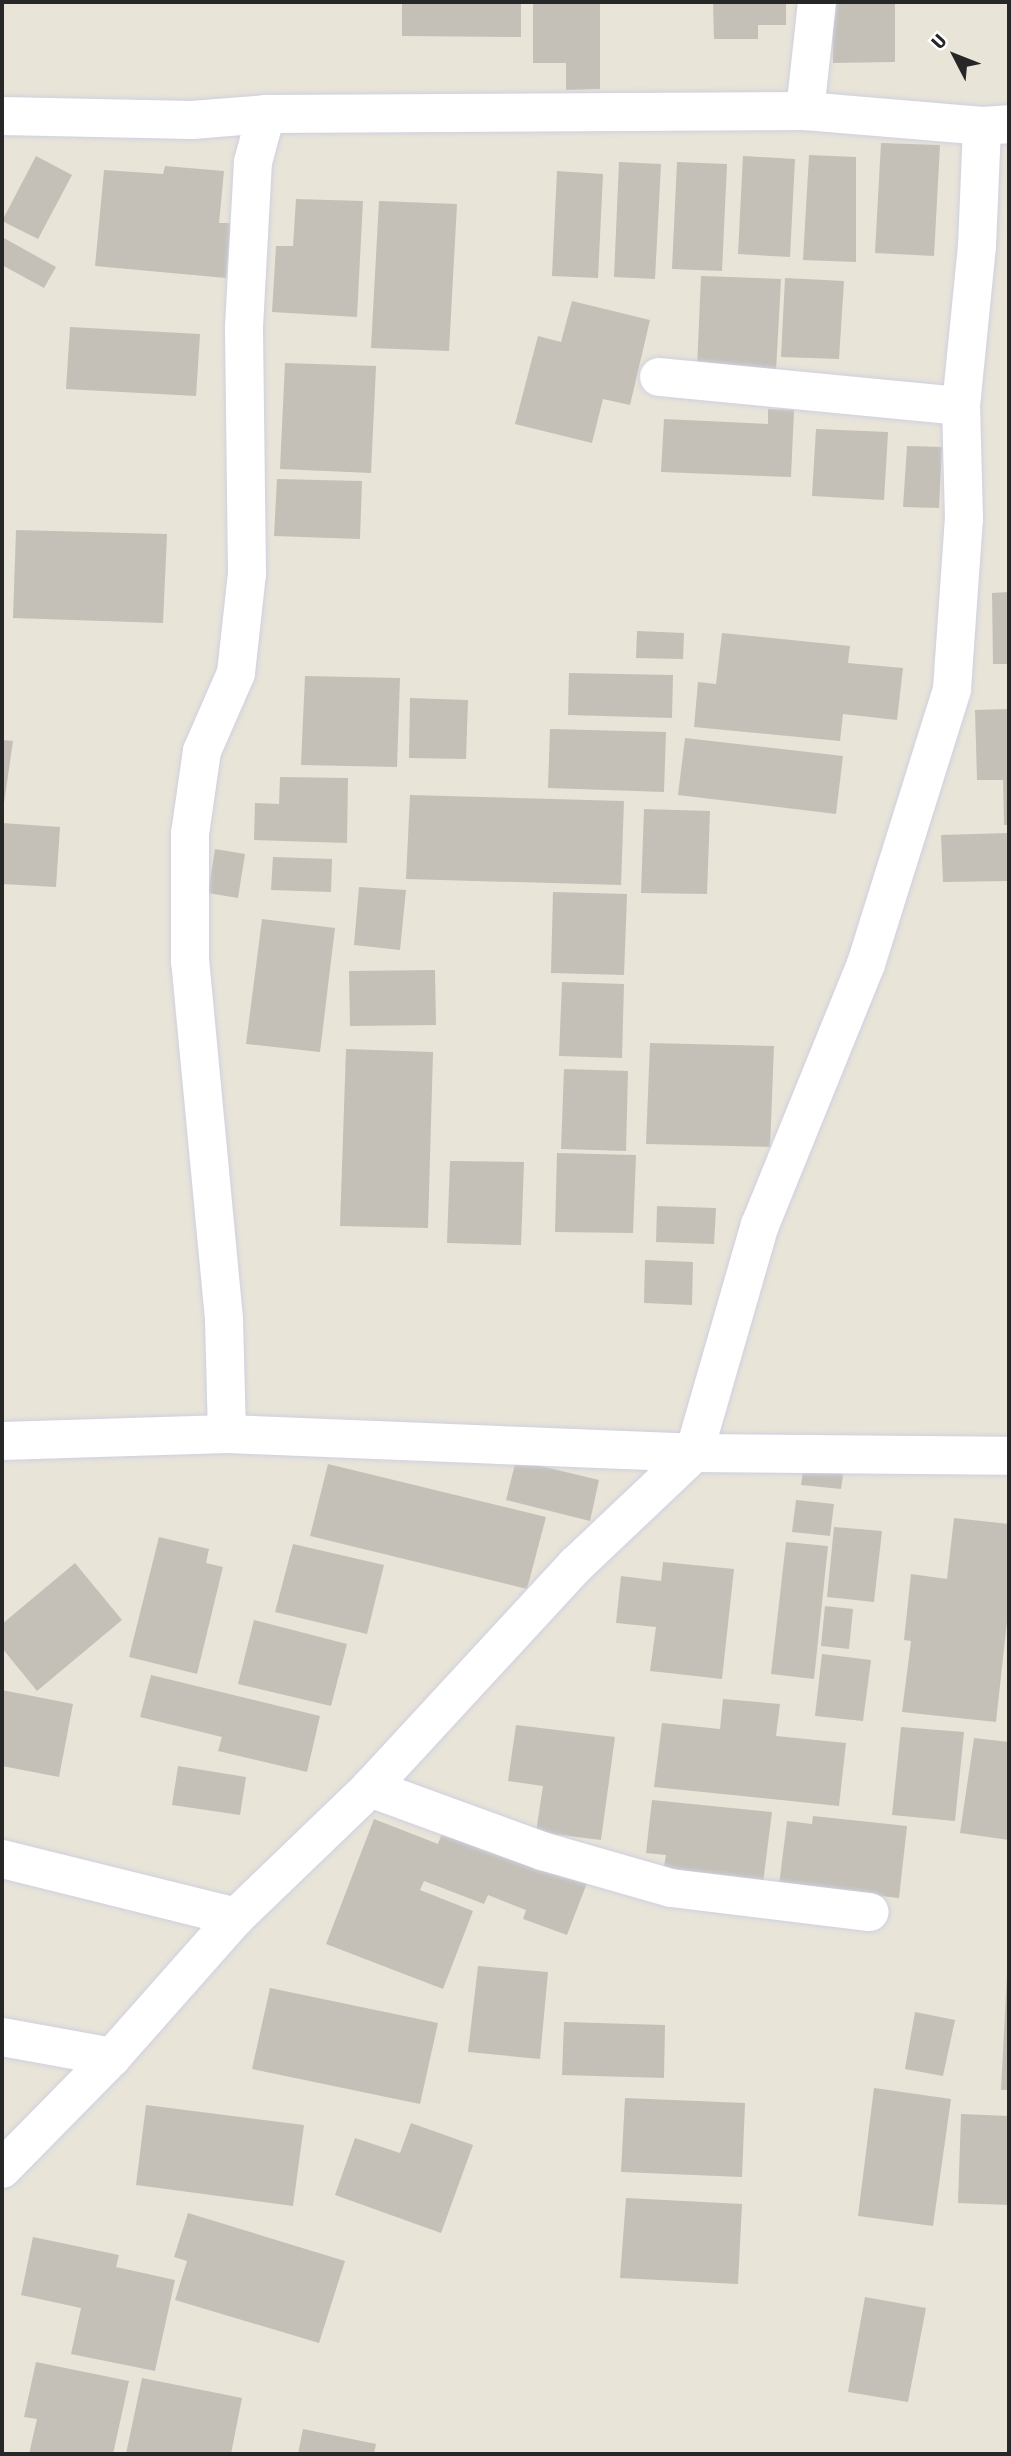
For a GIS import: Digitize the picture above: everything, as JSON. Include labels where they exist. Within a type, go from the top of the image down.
[{"type":"street","points":[[804,111],[817,2]]},
{"type":"street","points":[[2,116],[192,120],[266,114],[804,111],[995,125],[977,246],[961,406],[964,519],[953,689],[866,964],[760,1225],[694,1453],[576,1565],[370,1788],[236,1917],[112,2057],[2,2169]]},
{"type":"street","points":[[228,1434],[223,1319],[190,962],[190,834],[202,751],[236,673],[247,574],[244,327],[253,162],[266,114]]},
{"type":"street","points":[[659,377],[961,406]]},
{"type":"street","points":[[2,1441],[228,1434],[694,1453],[1009,1456]]},
{"type":"street","points":[[370,1788],[542,1851],[671,1888],[870,1912]]},
{"type":"street","points":[[2,1859],[236,1917]]},
{"type":"street","points":[[2,2037],[112,2057]]},
{"type":"building","points":[[402,2],[521,2],[521,37],[402,36]]},
{"type":"building","points":[[533,2],[600,2],[600,89],[566,90],[566,63],[533,63]]},
{"type":"building","points":[[713,2],[786,2],[786,25],[758,25],[758,39],[714,39]]},
{"type":"building","points":[[832,2],[895,2],[895,62],[833,63]]},
{"type":"building","points":[[881,143],[940,145],[934,256],[875,253]]},
{"type":"building","points":[[809,155],[856,157],[856,262],[803,260]]},
{"type":"building","points":[[36,156],[72,175],[38,239],[2,221]]},
{"type":"building","points":[[743,156],[795,159],[790,257],[738,254]]},
{"type":"building","points":[[619,162],[661,164],[655,279],[614,277]]},
{"type":"building","points":[[677,162],[727,164],[722,271],[672,269]]},
{"type":"building","points":[[165,166],[224,171],[219,223],[231,223],[226,278],[95,266],[104,170],[163,174]]},
{"type":"building","points":[[557,171],[603,174],[598,278],[552,276]]},
{"type":"building","points":[[296,199],[363,201],[357,317],[272,312],[276,246],[293,246]]},
{"type":"building","points":[[379,201],[457,204],[449,351],[371,348]]},
{"type":"building","points":[[2,237],[56,267],[44,288],[2,265]]},
{"type":"building","points":[[701,276],[781,279],[776,371],[697,368]]},
{"type":"building","points":[[785,278],[844,281],[839,359],[781,357]]},
{"type":"building","points":[[572,301],[650,320],[630,405],[603,399],[592,443],[515,424],[538,336],[561,342]]},
{"type":"building","points":[[70,327],[200,334],[196,396],[66,389]]},
{"type":"building","points":[[285,363],[376,366],[371,473],[280,469]]},
{"type":"building","points":[[768,409],[794,410],[791,477],[661,472],[664,419],[768,424]]},
{"type":"building","points":[[816,429],[888,432],[884,500],[812,496]]},
{"type":"building","points":[[907,446],[942,447],[939,508],[903,507]]},
{"type":"building","points":[[277,479],[362,481],[360,539],[274,536]]},
{"type":"building","points":[[16,530],[167,534],[163,623],[13,618]]},
{"type":"building","points":[[1009,592],[1009,664],[993,664],[992,593]]},
{"type":"building","points":[[637,631],[684,633],[683,659],[636,658]]},
{"type":"building","points":[[722,633],[850,646],[848,663],[903,668],[897,720],[843,714],[840,741],[694,727],[698,682],[716,684]]},
{"type":"building","points":[[569,673],[673,675],[672,718],[568,715]]},
{"type":"building","points":[[305,676],[400,678],[397,767],[301,765]]},
{"type":"building","points":[[410,698],[468,700],[466,759],[409,758]]},
{"type":"building","points":[[1009,709],[1009,825],[1004,825],[1003,780],[977,780],[975,710]]},
{"type":"building","points":[[550,729],[666,732],[664,792],[548,788]]},
{"type":"building","points":[[685,738],[843,756],[836,814],[678,795]]},
{"type":"building","points":[[2,740],[13,741],[4,803],[2,803]]},
{"type":"building","points":[[280,777],[348,778],[347,843],[254,840],[255,803],[279,804]]},
{"type":"building","points":[[410,795],[624,801],[621,885],[406,879]]},
{"type":"building","points":[[644,809],[710,811],[707,894],[641,893]]},
{"type":"building","points":[[2,823],[60,827],[56,887],[2,884]]},
{"type":"building","points":[[1009,833],[1009,881],[943,882],[941,835]]},
{"type":"building","points":[[215,849],[245,854],[238,898],[208,893]]},
{"type":"building","points":[[273,857],[332,859],[331,892],[271,890]]},
{"type":"building","points":[[359,887],[406,890],[400,950],[354,945]]},
{"type":"building","points":[[553,892],[627,894],[624,975],[551,973]]},
{"type":"building","points":[[262,919],[335,928],[320,1052],[246,1044]]},
{"type":"building","points":[[435,970],[436,1025],[350,1026],[349,971]]},
{"type":"building","points":[[562,982],[624,984],[622,1058],[559,1056]]},
{"type":"building","points":[[650,1043],[774,1046],[770,1147],[646,1144]]},
{"type":"building","points":[[346,1049],[433,1052],[428,1228],[340,1226]]},
{"type":"building","points":[[564,1069],[628,1071],[626,1151],[561,1149]]},
{"type":"building","points":[[557,1153],[636,1155],[633,1233],[555,1232]]},
{"type":"building","points":[[450,1161],[524,1162],[521,1245],[447,1243]]},
{"type":"building","points":[[657,1206],[716,1208],[714,1244],[656,1242]]},
{"type":"building","points":[[645,1260],[693,1262],[692,1305],[644,1303]]},
{"type":"building","points":[[516,1460],[599,1480],[590,1521],[506,1500]]},
{"type":"building","points":[[328,1464],[546,1517],[527,1589],[310,1536]]},
{"type":"building","points":[[804,1465],[844,1469],[841,1489],[801,1485]]},
{"type":"building","points":[[796,1500],[834,1504],[830,1536],[792,1532]]},
{"type":"building","points":[[954,1518],[1009,1524],[1009,1603],[996,1722],[902,1712],[911,1641],[904,1640],[911,1574],[947,1579]]},
{"type":"building","points":[[834,1527],[882,1531],[874,1602],[827,1597]]},
{"type":"building","points":[[159,1537],[209,1549],[206,1563],[223,1567],[197,1674],[129,1657]]},
{"type":"building","points":[[786,1542],[828,1546],[814,1679],[771,1674]]},
{"type":"building","points":[[293,1544],[384,1565],[367,1634],[275,1612]]},
{"type":"building","points":[[663,1562],[734,1569],[722,1679],[650,1671],[656,1627],[616,1623],[621,1576],[661,1581]]},
{"type":"building","points":[[75,1563],[122,1620],[37,1691],[2,1648],[2,1624]]},
{"type":"building","points":[[825,1606],[853,1609],[849,1649],[821,1646]]},
{"type":"building","points":[[254,1620],[347,1644],[331,1706],[238,1684]]},
{"type":"building","points":[[822,1654],[871,1660],[863,1721],[815,1716]]},
{"type":"building","points":[[151,1675],[320,1716],[307,1772],[218,1751],[222,1737],[140,1717]]},
{"type":"building","points":[[2,1690],[73,1704],[59,1777],[2,1766]]},
{"type":"building","points":[[723,1699],[780,1704],[776,1736],[846,1743],[839,1806],[654,1787],[662,1723],[720,1729]]},
{"type":"building","points":[[516,1725],[615,1737],[601,1840],[536,1832],[543,1786],[508,1781]]},
{"type":"building","points":[[901,1727],[964,1732],[955,1821],[892,1815]]},
{"type":"building","points":[[974,1738],[1009,1742],[1009,1840],[960,1833]]},
{"type":"building","points":[[178,1766],[246,1777],[240,1815],[172,1805]]},
{"type":"building","points":[[652,1800],[772,1812],[763,1883],[663,1872],[666,1855],[646,1853]]},
{"type":"building","points":[[813,1816],[907,1826],[899,1898],[779,1885],[787,1821],[812,1824]]},
{"type":"building","points":[[374,1819],[438,1844],[444,1828],[587,1883],[567,1935],[523,1919],[526,1910],[488,1895],[484,1904],[424,1881],[420,1890],[473,1911],[443,1989],[326,1944]]},
{"type":"building","points":[[478,1966],[548,1972],[540,2059],[468,2052]]},
{"type":"building","points":[[1007,1975],[1009,2090],[1001,2090]]},
{"type":"building","points":[[270,1988],[438,2023],[420,2104],[252,2069]]},
{"type":"building","points":[[915,2012],[955,2020],[943,2076],[905,2069]]},
{"type":"building","points":[[564,2022],[665,2025],[664,2078],[562,2075]]},
{"type":"building","points":[[874,2088],[951,2099],[933,2226],[858,2216]]},
{"type":"building","points":[[625,2098],[745,2103],[742,2177],[621,2172]]},
{"type":"building","points":[[146,2105],[304,2125],[293,2206],[136,2185]]},
{"type":"building","points":[[961,2114],[1009,2116],[1009,2205],[958,2203]]},
{"type":"building","points":[[411,2123],[473,2145],[441,2233],[335,2195],[355,2138],[400,2153]]},
{"type":"building","points":[[626,2198],[742,2204],[738,2284],[620,2278]]},
{"type":"building","points":[[188,2213],[345,2261],[319,2343],[175,2300],[187,2261],[174,2257]]},
{"type":"building","points":[[33,2237],[119,2255],[116,2267],[175,2280],[155,2371],[71,2354],[81,2308],[21,2295]]},
{"type":"building","points":[[865,2297],[926,2308],[908,2402],[848,2392]]},
{"type":"building","points":[[36,2362],[129,2381],[113,2454],[29,2454],[37,2419],[24,2417]]},
{"type":"building","points":[[142,2378],[242,2398],[231,2454],[126,2454]]},
{"type":"building","points":[[303,2429],[376,2444],[374,2454],[298,2454]]}]
